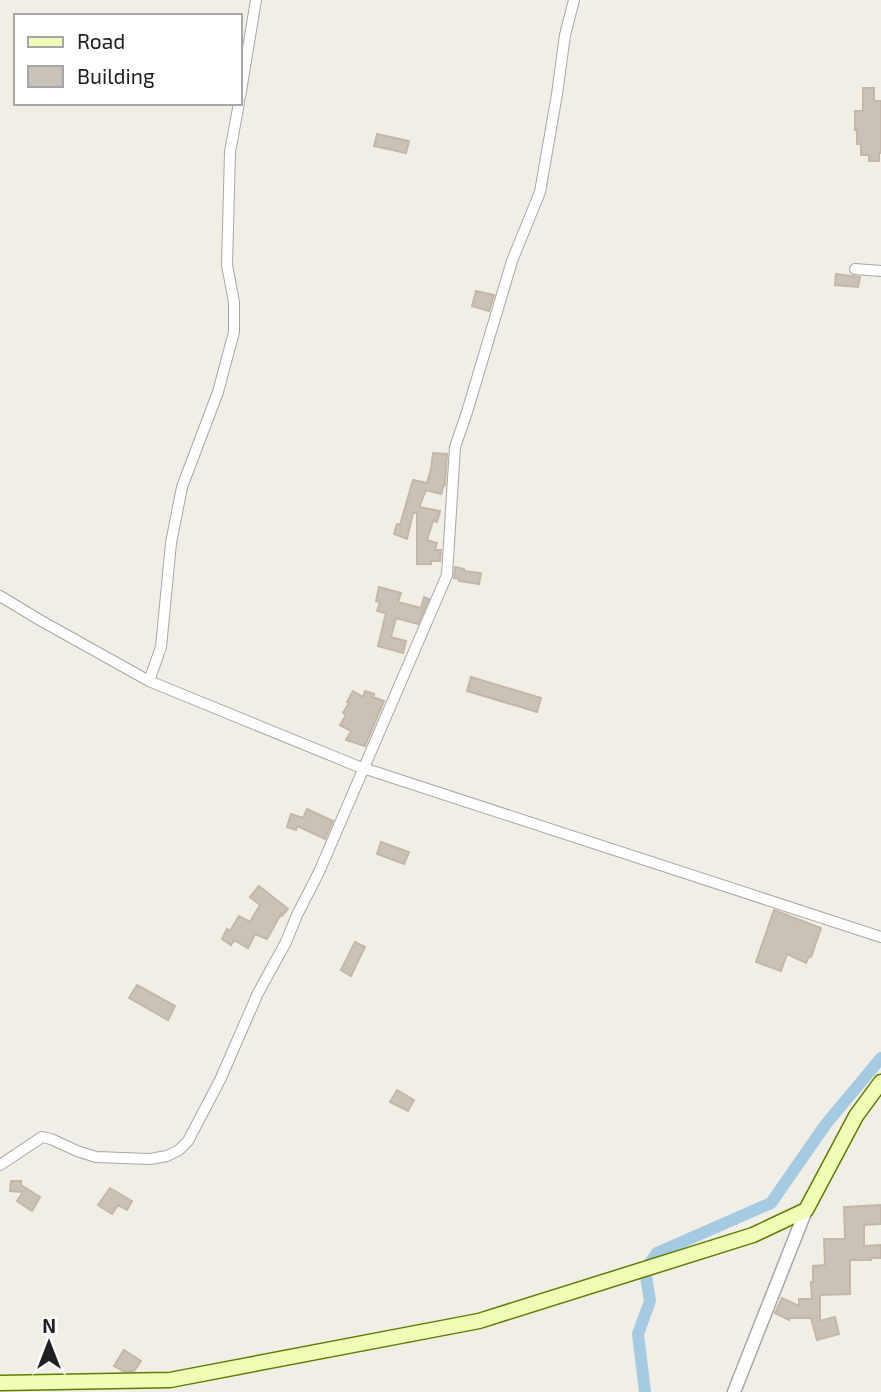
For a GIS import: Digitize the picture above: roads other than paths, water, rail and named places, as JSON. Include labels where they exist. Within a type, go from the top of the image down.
[{"type":"main road","points":[[0,1383],[170,1380],[479,1321],[753,1235],[806,1210],[856,1116],[881,1082]]},
{"type":"street","points":[[242,85],[256,0]]},
{"type":"street","points":[[0,1166],[42,1137],[96,1157],[150,1159],[167,1156],[188,1141],[220,1080],[258,993],[286,942],[447,575],[456,447],[512,261],[540,192],[565,35],[574,0]]},
{"type":"street","points":[[149,681],[161,647],[171,543],[182,488],[218,392],[234,332],[234,302],[227,265],[230,152],[239,105]]},
{"type":"street","points":[[855,268],[881,271]]},
{"type":"street","points":[[0,596],[149,681],[364,767],[881,937]]},
{"type":"street","points":[[734,1392],[806,1210]]},
{"type":"waterway","points":[[645,1392],[638,1334],[650,1301],[645,1270],[657,1253],[771,1203],[826,1124],[881,1058]]}]
